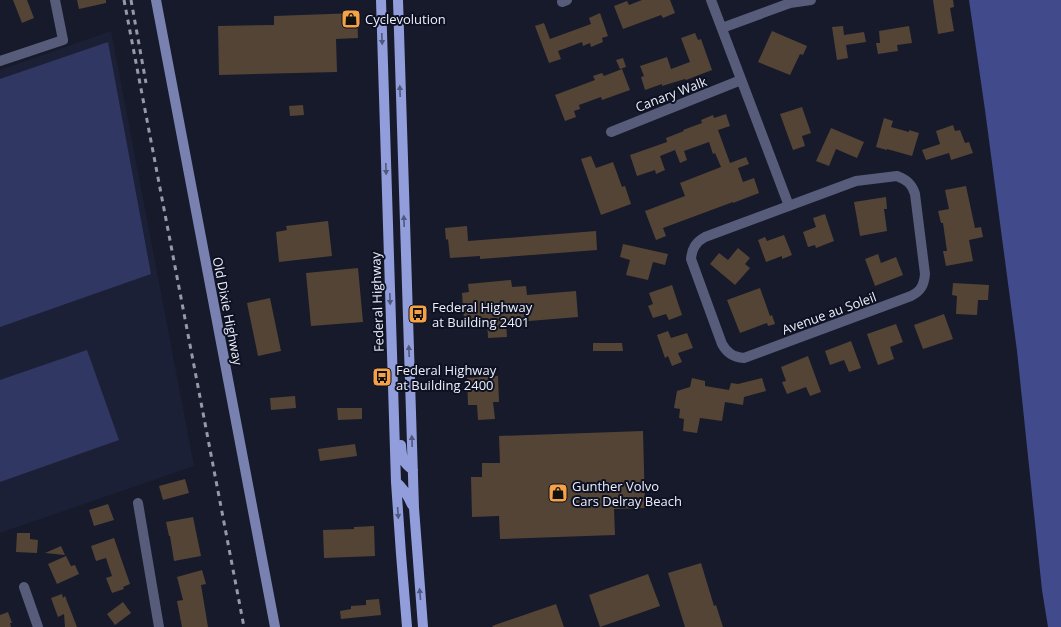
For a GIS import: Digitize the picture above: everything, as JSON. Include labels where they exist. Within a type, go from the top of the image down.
[{"type":"main road","name":"Federal Highway","points":[[381,0],[396,482],[400,554],[407,627]]},
{"type":"main road","points":[[398,0],[412,470],[423,627]]},
{"type":"main road","points":[[394,404],[400,420],[402,458],[407,466],[412,470]]},
{"type":"main road","points":[[396,482],[405,490],[414,508]]},
{"type":"street","points":[[0,61],[63,40],[55,0]]},
{"type":"street","name":"Old Dixie Highway","points":[[156,0],[275,627]]},
{"type":"street","points":[[712,0],[788,206]]},
{"type":"street","points":[[722,28],[790,3],[811,0]]},
{"type":"street","name":"Canary Walk","points":[[611,132],[741,80]]},
{"type":"street","name":"Avenue au Soleil","points":[[897,176],[903,178],[909,182],[913,188],[925,281],[917,293],[911,296],[744,358],[731,355],[722,344],[691,259],[694,246],[705,237],[788,206],[856,180],[897,176]]},
{"type":"street","points":[[138,503],[159,627]]},
{"type":"street","points":[[24,586],[38,627]]},
{"type":"shaded area","points":[[969,0],[1061,0],[1061,627],[1048,627],[1042,590],[1017,351]]},
{"type":"shaded area","points":[[111,31],[194,466],[0,533],[0,70]]},
{"type":"shaded area","points":[[108,42],[151,274],[0,327],[0,79]]},
{"type":"shaded area","points":[[87,350],[119,440],[0,482],[0,380]]},
{"type":"building","points":[[13,0],[27,0],[34,18],[22,23]]},
{"type":"building","points":[[77,0],[106,0],[106,3],[79,9]]},
{"type":"building","points":[[642,0],[670,0],[675,13],[663,18],[661,15],[623,29],[614,6],[627,1],[629,5]]},
{"type":"building","points":[[933,0],[953,0],[954,7],[950,8],[954,31],[938,34]]},
{"type":"building","points":[[357,13],[358,38],[336,39],[337,72],[219,75],[218,26],[274,25],[274,16]]},
{"type":"building","points":[[600,13],[608,36],[602,38],[603,42],[591,47],[590,43],[583,46],[582,42],[558,51],[561,59],[549,63],[535,26],[544,23],[550,39],[591,24],[589,18]]},
{"type":"building","points":[[843,26],[844,35],[864,32],[866,42],[846,45],[848,58],[837,60],[832,27]]},
{"type":"building","points":[[909,26],[912,43],[897,45],[898,51],[878,54],[876,43],[880,43],[879,31]]},
{"type":"building","points":[[772,31],[807,46],[803,55],[800,54],[790,75],[758,62]]},
{"type":"building","points":[[695,33],[698,40],[701,39],[712,70],[686,80],[685,79],[662,86],[662,84],[645,90],[641,77],[644,76],[640,66],[667,57],[671,69],[690,62],[681,38]]},
{"type":"building","points":[[623,58],[626,67],[620,69],[616,60]]},
{"type":"building","points":[[622,69],[630,90],[602,100],[601,97],[579,105],[580,109],[574,111],[576,117],[565,121],[555,95],[595,80],[593,76],[602,73],[604,76]]},
{"type":"building","points":[[303,105],[304,115],[290,116],[289,106]]},
{"type":"building","points":[[802,107],[811,133],[802,136],[805,146],[793,150],[780,114]]},
{"type":"building","points":[[726,114],[730,126],[718,130],[730,163],[746,157],[749,164],[738,168],[743,182],[754,178],[759,193],[663,228],[666,236],[656,240],[645,211],[685,196],[680,183],[721,167],[715,153],[713,154],[709,142],[684,151],[687,160],[680,163],[675,150],[660,156],[665,170],[656,174],[655,170],[637,176],[630,155],[667,142],[666,138],[702,123],[701,120],[713,115],[714,118]]},
{"type":"building","points":[[884,118],[893,121],[891,127],[919,133],[912,156],[876,147]]},
{"type":"building","points":[[953,125],[955,131],[960,130],[965,143],[969,142],[973,153],[951,160],[949,153],[926,160],[922,150],[940,144],[936,131]]},
{"type":"building","points":[[831,128],[864,142],[857,158],[836,149],[829,166],[816,161]]},
{"type":"building","points":[[591,156],[596,168],[613,162],[622,187],[625,186],[631,204],[601,215],[581,159]]},
{"type":"building","points":[[966,186],[975,228],[981,227],[983,237],[969,240],[973,261],[946,266],[943,251],[947,251],[943,223],[941,223],[938,211],[949,209],[945,190]]},
{"type":"building","points":[[886,197],[887,209],[884,209],[887,231],[860,236],[854,202]]},
{"type":"building","points":[[825,214],[834,241],[816,248],[815,245],[808,247],[803,232],[816,227],[813,218]]},
{"type":"building","points":[[328,221],[332,256],[279,262],[276,232],[287,230],[286,226]]},
{"type":"building","points":[[467,226],[468,241],[596,231],[597,250],[480,259],[480,256],[450,258],[445,228]]},
{"type":"building","points":[[784,235],[792,255],[782,259],[782,256],[766,262],[758,240],[765,237],[767,241]]},
{"type":"building","points":[[623,244],[668,254],[665,265],[653,262],[648,280],[626,275],[630,260],[620,257]]},
{"type":"building","points":[[738,248],[750,258],[745,264],[750,268],[735,285],[710,264],[719,253],[728,260]]},
{"type":"building","points":[[878,254],[881,263],[896,257],[903,275],[875,286],[865,259]]},
{"type":"building","points":[[358,268],[363,322],[311,326],[306,273]]},
{"type":"building","points":[[511,280],[512,287],[526,286],[527,295],[576,291],[578,317],[506,323],[507,337],[488,338],[487,318],[464,320],[462,293],[469,292],[468,284]]},
{"type":"building","points":[[953,283],[989,285],[988,300],[978,300],[977,315],[956,314],[957,296],[952,295]]},
{"type":"building","points":[[672,285],[682,315],[669,320],[666,314],[653,318],[648,306],[653,304],[649,293]]},
{"type":"building","points":[[760,288],[770,316],[772,315],[775,324],[768,326],[767,323],[740,333],[727,300]]},
{"type":"building","points":[[270,298],[281,351],[258,356],[247,303]]},
{"type":"building","points":[[944,314],[953,339],[923,349],[914,325]]},
{"type":"building","points":[[896,324],[903,342],[890,347],[894,359],[878,365],[867,334]]},
{"type":"building","points":[[668,331],[671,338],[687,333],[693,348],[678,353],[682,362],[672,366],[668,356],[665,358],[657,335]]},
{"type":"building","points":[[851,341],[861,368],[849,372],[844,360],[830,365],[825,351]]},
{"type":"building","points":[[593,343],[622,343],[623,351],[593,351]]},
{"type":"building","points":[[808,356],[821,392],[810,396],[806,387],[787,394],[782,382],[786,381],[781,367]]},
{"type":"building","points":[[498,376],[499,402],[493,402],[495,419],[478,420],[477,405],[468,405],[467,378]]},
{"type":"building","points":[[692,378],[705,381],[705,386],[729,390],[731,383],[738,384],[762,378],[766,391],[744,397],[743,405],[725,402],[722,421],[700,418],[697,433],[683,431],[684,419],[679,418],[680,409],[674,408],[677,391],[690,387]]},
{"type":"building","points":[[295,396],[296,408],[271,410],[270,398]]},
{"type":"building","points":[[337,408],[362,408],[362,419],[338,420]]},
{"type":"building","name":"Gunther Volvo Cars Delray Beach","points":[[643,431],[645,508],[614,509],[615,535],[500,539],[499,516],[472,517],[471,477],[482,477],[482,463],[500,463],[499,436]]},
{"type":"building","points":[[355,444],[357,456],[320,461],[318,449]]},
{"type":"building","points":[[185,479],[189,493],[163,500],[159,486]]},
{"type":"building","points":[[108,504],[114,520],[94,526],[89,510]]},
{"type":"building","points":[[193,517],[201,556],[174,561],[166,522]]},
{"type":"building","points":[[374,526],[375,556],[324,558],[323,530],[354,529],[354,527]]},
{"type":"building","points":[[17,533],[30,533],[30,539],[38,540],[37,553],[16,552]]},
{"type":"building","points":[[114,538],[130,584],[123,587],[124,589],[112,593],[106,578],[112,576],[106,558],[96,561],[91,546]]},
{"type":"building","points":[[61,546],[65,555],[45,553]]},
{"type":"building","points":[[66,556],[71,566],[75,565],[79,574],[57,584],[48,564]]},
{"type":"building","points":[[701,563],[714,606],[716,605],[723,627],[685,627],[668,573]]},
{"type":"building","points":[[202,570],[206,584],[201,585],[208,627],[182,627],[177,601],[183,600],[177,577]]},
{"type":"building","points":[[648,574],[660,606],[600,627],[589,595]]},
{"type":"building","points":[[62,594],[63,598],[65,596],[77,627],[65,627],[64,614],[58,617],[51,598]]},
{"type":"building","points":[[379,599],[381,615],[341,619],[340,611],[351,609],[351,606],[366,605],[366,600]]},
{"type":"building","points":[[123,602],[131,613],[115,625],[107,614]]},
{"type":"building","points":[[556,604],[564,627],[492,626]]},
{"type":"building","points":[[8,612],[12,623],[10,623],[11,627],[0,627],[0,615]]},
{"type":"railway","points":[[124,0],[244,627]]},
{"type":"railway","points":[[131,0],[146,83]]},
{"type":"place","name":"Cyclevolution","points":[[351,19]]},
{"type":"place","name":"Federal Highway at Building 2401","points":[[418,314]]},
{"type":"place","name":"Federal Highway at Building 2400","points":[[382,377]]},
{"type":"place","name":"Gunther Volvo Cars Delray Beach","points":[[558,493]]}]
